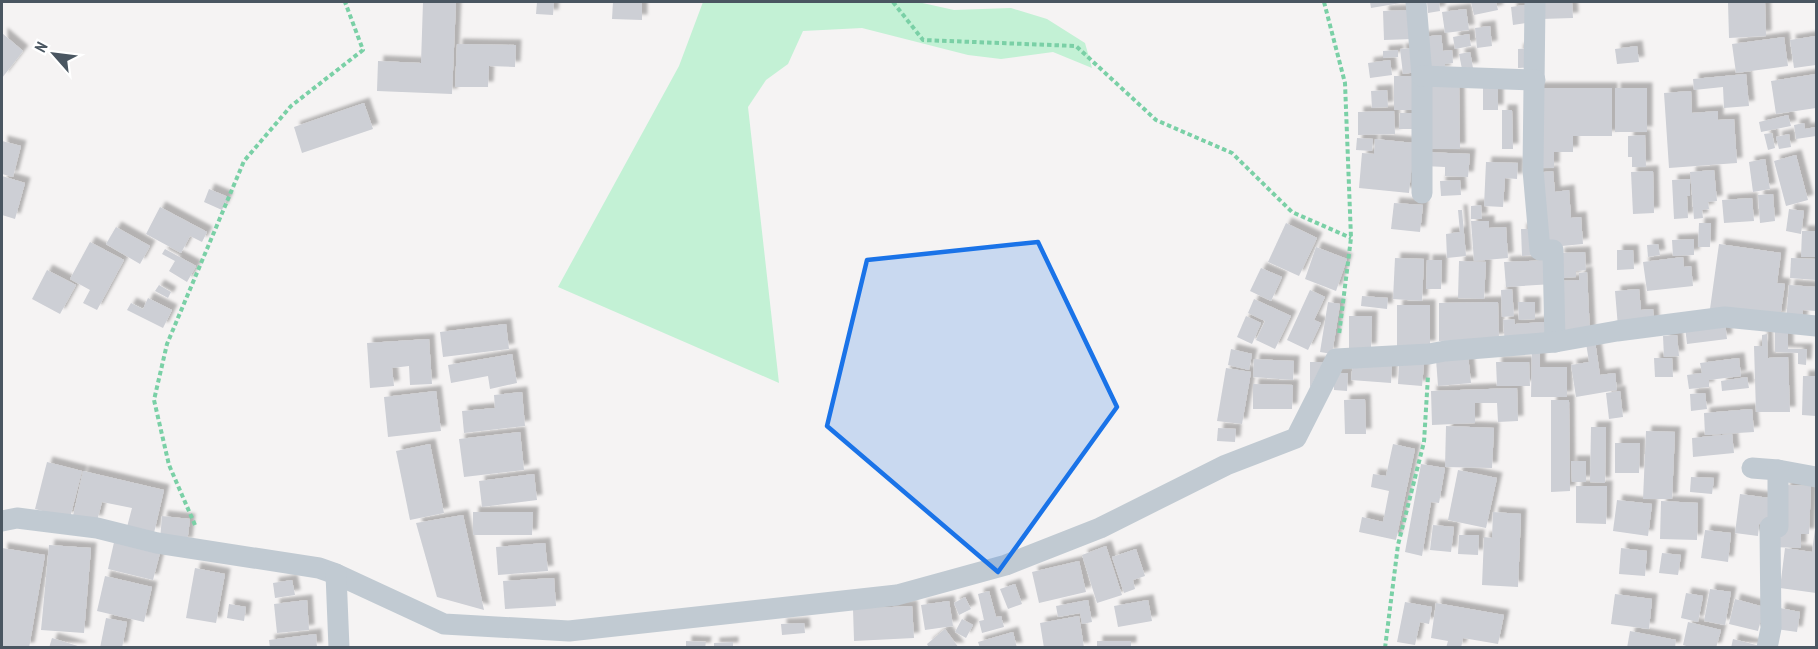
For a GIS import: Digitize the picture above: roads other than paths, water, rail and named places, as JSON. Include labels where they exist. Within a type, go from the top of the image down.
[{"type":"street","points":[[1416,2],[1422,76],[1422,193]]},
{"type":"street","points":[[1535,2],[1533,170],[1540,250],[1553,250],[1555,342]]},
{"type":"street","points":[[1422,76],[1535,80]]},
{"type":"street","points":[[2,521],[17,518],[98,528],[157,543],[319,568],[444,624],[569,631],[897,595],[1017,561],[1100,528],[1226,465],[1296,438],[1336,359],[1429,354],[1555,342],[1617,331],[1725,317],[1816,326]]},
{"type":"street","points":[[1752,468],[1816,477]]},
{"type":"street","points":[[1767,648],[1771,628],[1770,527],[1778,527],[1778,470]]},
{"type":"street","points":[[336,574],[339,648]]}]
